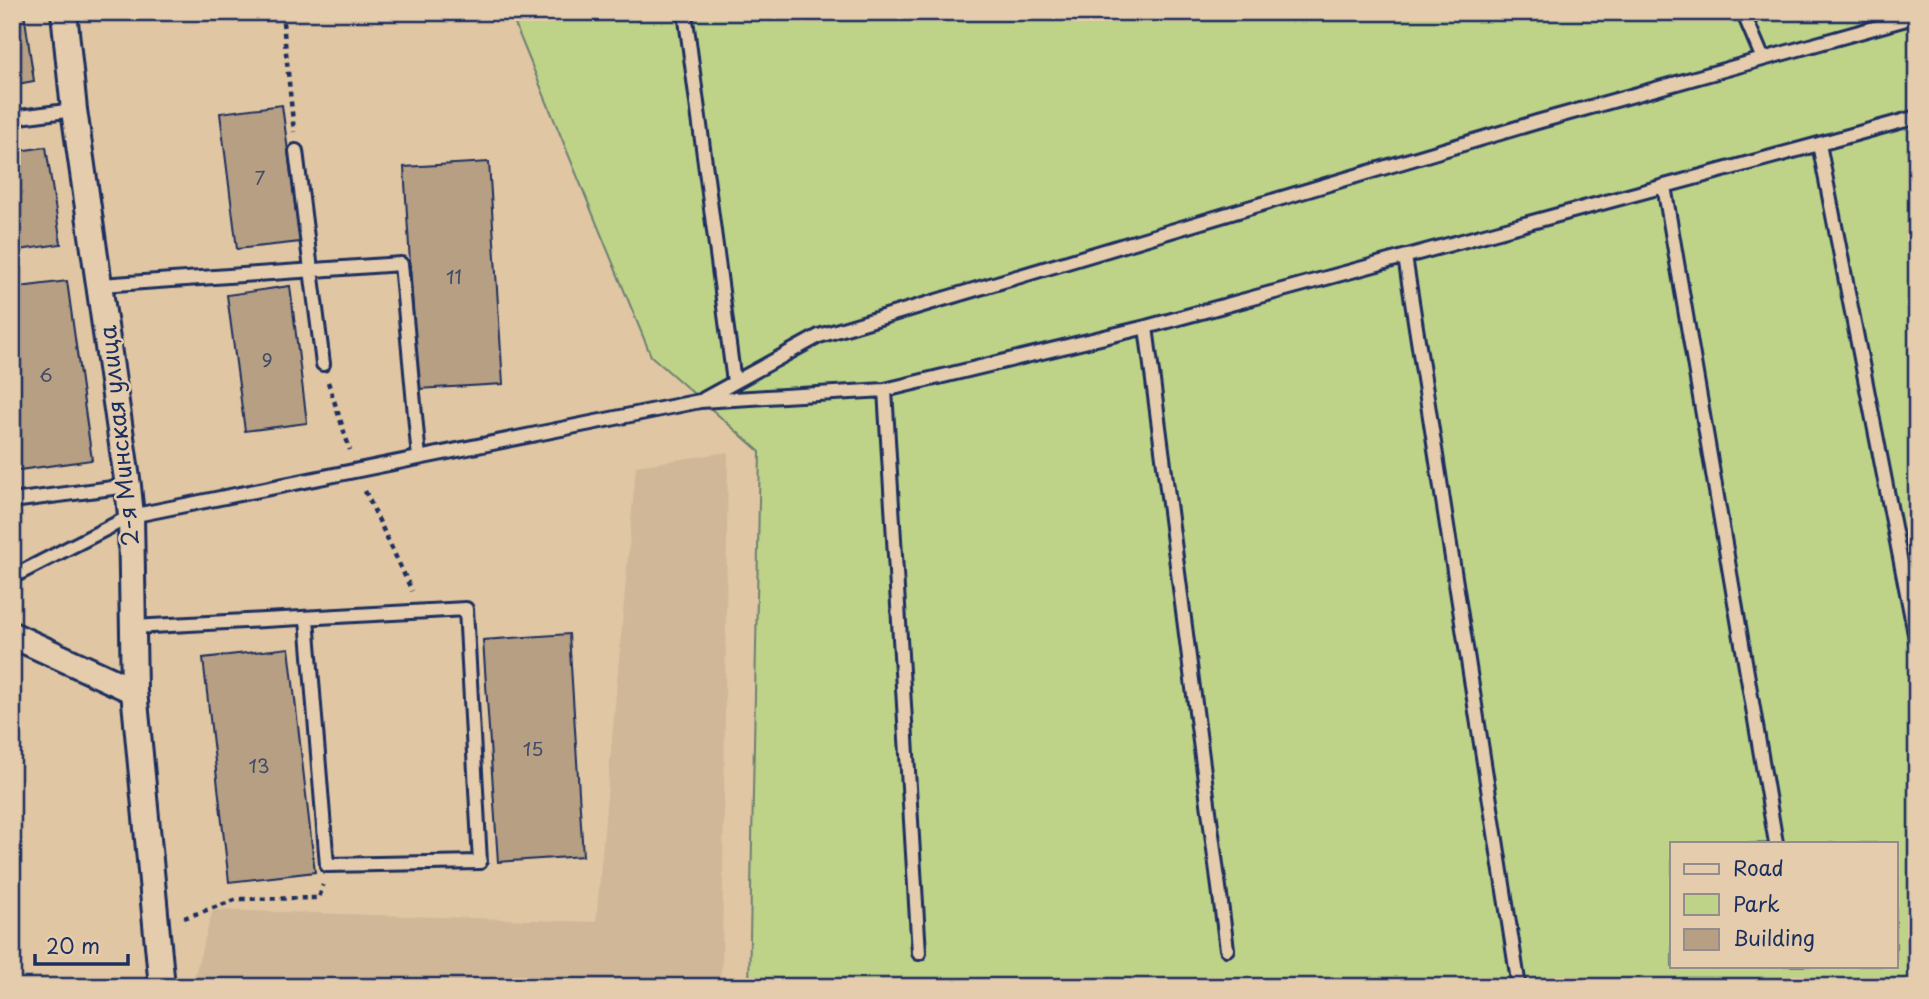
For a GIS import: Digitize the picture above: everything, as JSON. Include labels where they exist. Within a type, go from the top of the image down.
[{"type":"street","name":"2-я Минская улица","points":[[64,12],[74,110],[128,485],[134,691],[162,987]]},
{"type":"street","points":[[12,635],[134,691]]},
{"type":"lane","points":[[685,12],[734,382]]},
{"type":"lane","points":[[1743,12],[1763,59]]},
{"type":"lane","points":[[700,401],[819,337],[1537,122],[1917,16]]},
{"type":"lane","points":[[12,118],[74,110]]},
{"type":"lane","points":[[12,577],[131,516],[700,401],[885,390],[1146,327],[1917,117]]},
{"type":"lane","points":[[1819,144],[1917,644]]},
{"type":"lane","points":[[296,151],[323,364]]},
{"type":"lane","points":[[1664,186],[1776,842]]},
{"type":"lane","points":[[1405,257],[1519,987]]},
{"type":"lane","points":[[101,285],[401,264],[419,458]]},
{"type":"lane","points":[[1146,327],[1227,949]]},
{"type":"lane","points":[[885,390],[919,953]]},
{"type":"lane","points":[[12,501],[128,485]]},
{"type":"lane","points":[[133,627],[466,609],[480,863],[327,865],[307,619]]},
{"type":"path","points":[[282,12],[296,151]]},
{"type":"path","points":[[157,928],[238,899],[319,898],[327,865]]},
{"type":"shaded area","points":[[728,452],[722,965],[718,987],[223,987],[193,981],[213,910],[596,922],[636,466]]},
{"type":"green space","points":[[510,12],[1917,12],[1917,987],[749,987],[760,452],[651,356]]},
{"type":"building","points":[[12,12],[24,12],[34,81],[12,85]]},
{"type":"building","points":[[282,105],[300,242],[237,249],[220,113]]},
{"type":"building","points":[[46,147],[61,244],[12,251],[12,152]]},
{"type":"building","points":[[489,162],[503,384],[418,389],[404,167]]},
{"type":"building","points":[[67,281],[92,460],[12,471],[12,288]]},
{"type":"building","points":[[290,286],[307,423],[245,431],[227,295]]},
{"type":"building","points":[[569,634],[583,856],[498,862],[483,640]]},
{"type":"building","points":[[289,648],[315,872],[229,882],[203,658]]}]
